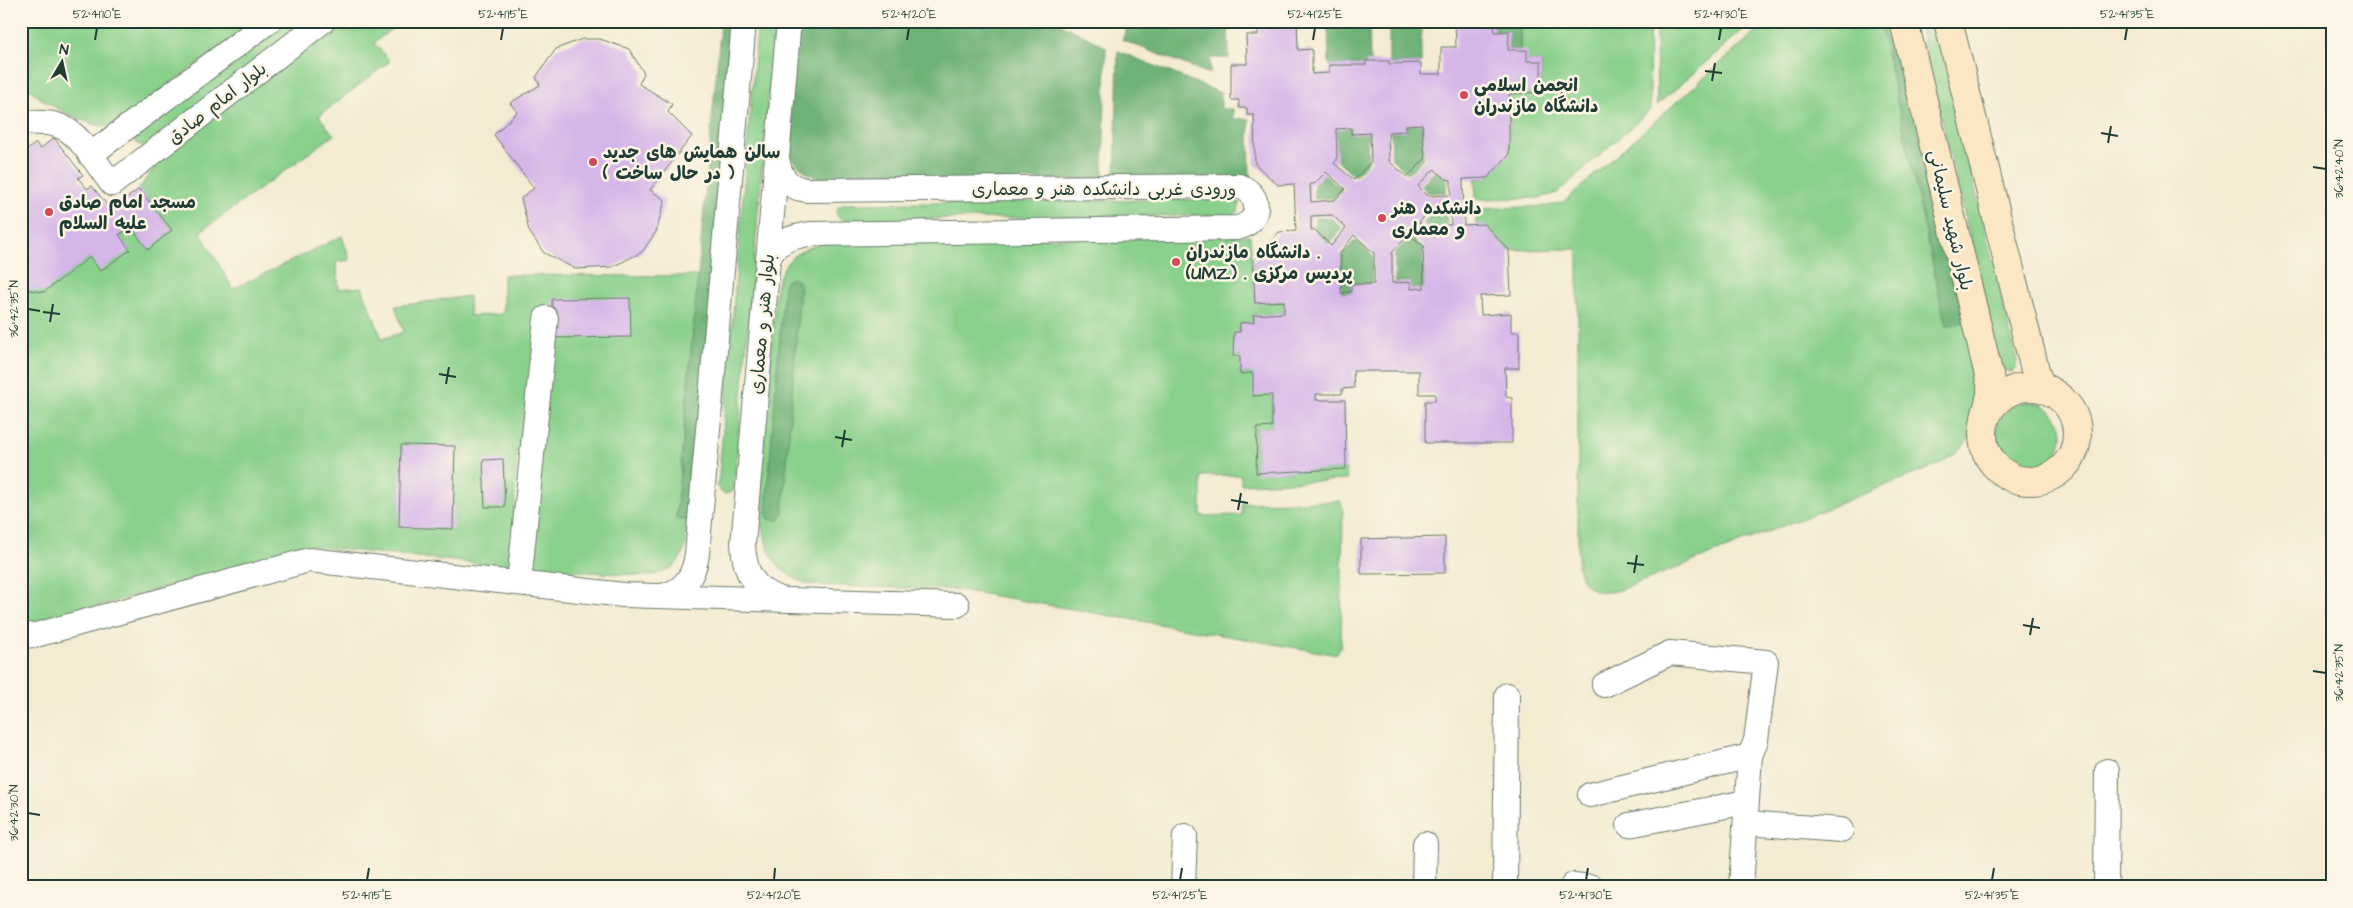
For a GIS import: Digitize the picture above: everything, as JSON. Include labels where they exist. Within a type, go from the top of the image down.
[{"type":"main road","name":"بلوار شهید سلیمانی","points":[[1904,21],[1991,384],[1991,396],[1985,418]]},
{"type":"main road","points":[[1948,21],[2037,378],[2042,386],[2051,392],[2063,400],[2072,412],[2077,433],[2076,447],[2069,460],[2060,471],[2047,478],[2033,482],[2019,480],[1999,471],[1990,460],[1984,447],[1982,432],[1985,418],[1996,400],[2015,389],[2037,388],[2051,392]]},
{"type":"street","name":"بلوار امام صادق","points":[[269,21],[90,155],[112,184],[323,21]]},
{"type":"street","points":[[656,597],[668,595],[680,588],[691,576],[696,562],[744,21]]},
{"type":"street","name":"بلوار هنر و معماری","points":[[789,21],[743,558],[751,578],[760,589],[773,596],[791,601]]},
{"type":"street","points":[[21,123],[44,123],[63,128],[76,138],[90,155]]},
{"type":"street","name":"ورودی غربی دانشکده هنر و معماری","points":[[768,260],[770,253],[780,243],[794,237],[810,234],[1237,228],[1250,223],[1257,211],[1257,204],[1251,192],[1239,186],[806,190],[793,187],[784,180],[777,158]]},
{"type":"street","points":[[519,583],[546,318]]},
{"type":"street","points":[[21,636],[36,635],[309,560],[656,597],[957,605]]},
{"type":"street","points":[[1604,685],[1670,653],[1766,662],[1756,740],[1750,756],[1741,887]]},
{"type":"street","points":[[1505,887],[1507,695]]},
{"type":"street","points":[[1590,795],[1750,756]]},
{"type":"street","points":[[2106,771],[2106,887]]},
{"type":"street","points":[[1629,825],[1746,812],[1841,830]]},
{"type":"street","points":[[1183,887],[1185,836]]},
{"type":"street","points":[[1424,887],[1426,844]]},
{"type":"green space","points":[[21,21],[257,21],[109,127],[87,122],[60,110],[27,87],[21,79]]},
{"type":"green space","points":[[282,21],[309,21],[144,146],[137,144],[134,139],[137,132]]},
{"type":"green space","points":[[340,21],[401,21],[374,43],[390,61],[319,116],[334,135],[200,232],[233,289],[342,236],[350,260],[336,262],[339,289],[362,287],[382,339],[404,332],[395,306],[469,296],[470,316],[503,314],[503,275],[698,276],[676,518],[689,520],[686,541],[681,557],[670,569],[649,576],[528,568],[525,452],[516,452],[513,567],[310,546],[31,625],[21,626],[21,289],[44,291],[90,257],[130,250],[119,235],[131,227],[148,249],[172,231],[139,189],[159,160]]},
{"type":"green space","points":[[721,21],[738,21],[693,520],[676,518]]},
{"type":"green space","points":[[758,21],[775,21],[734,487],[733,491],[726,494],[721,492],[718,487]]},
{"type":"green space","points":[[796,21],[1055,21],[1106,47],[1103,180],[819,179],[814,177],[798,165],[788,153]]},
{"type":"green space","points":[[1130,21],[1228,21],[1229,58],[1210,58],[1210,74],[1122,40]]},
{"type":"green space","points":[[1328,21],[1369,21],[1370,61],[1366,65],[1329,65]]},
{"type":"green space","points":[[1389,21],[1421,21],[1421,63],[1389,64]]},
{"type":"green space","points":[[1494,21],[1520,21],[1520,50],[1508,50],[1508,32],[1495,32]]},
{"type":"green space","points":[[1520,21],[1649,21],[1650,110],[1557,193],[1539,198],[1476,199],[1475,179],[1487,178],[1509,155],[1509,94],[1541,92],[1541,61],[1527,61],[1520,50]]},
{"type":"green space","points":[[1656,21],[1753,21],[1657,105]]},
{"type":"green space","points":[[1768,21],[1880,21],[1946,325],[1964,322],[1974,360],[1981,399],[1979,420],[1969,439],[1953,455],[1935,466],[1620,590],[1612,592],[1598,591],[1592,589],[1583,580],[1578,565],[1578,249],[1509,250],[1476,225],[1476,209],[1548,206],[1564,202]]},
{"type":"green space","points":[[1880,21],[1894,21],[1964,322],[1946,326]]},
{"type":"green space","points":[[1918,21],[1934,21],[2017,361],[2015,369],[2011,372],[2001,367]]},
{"type":"green space","points":[[1118,51],[1221,93],[1221,109],[1233,109],[1233,119],[1249,119],[1250,180],[1115,180]]},
{"type":"green space","points":[[1422,124],[1423,158],[1408,174],[1392,159],[1391,132],[1406,131],[1406,125]]},
{"type":"green space","points":[[1351,128],[1351,134],[1367,133],[1368,162],[1355,176],[1337,160],[1336,129]]},
{"type":"green space","points":[[1436,170],[1446,179],[1446,192],[1428,193],[1421,186]]},
{"type":"green space","points":[[1324,174],[1342,190],[1334,198],[1314,199],[1314,184]]},
{"type":"green space","points":[[1232,199],[1239,202],[1238,212],[1232,215],[844,220],[839,218],[836,213],[837,208],[844,204]]},
{"type":"green space","points":[[1433,212],[1446,212],[1447,225],[1436,235],[1423,223]]},
{"type":"green space","points":[[1315,218],[1331,218],[1342,228],[1329,244],[1315,230]]},
{"type":"green space","points":[[1250,236],[1255,302],[1284,301],[1284,313],[1254,315],[1254,322],[1240,323],[1240,374],[1253,373],[1272,395],[1272,427],[1257,428],[1256,472],[1346,469],[1347,480],[1241,484],[1241,475],[1201,476],[1201,516],[1242,515],[1242,503],[1340,501],[1343,508],[1341,646],[1337,653],[1332,654],[961,590],[812,585],[802,582],[785,572],[772,557],[765,538],[764,528],[757,527],[776,289],[783,269],[795,255],[811,247],[832,241]]},
{"type":"green space","points":[[1410,237],[1423,248],[1424,288],[1411,289],[1411,282],[1395,282],[1395,253]]},
{"type":"green space","points":[[1355,240],[1372,255],[1371,283],[1351,284],[1351,292],[1341,293],[1341,256]]},
{"type":"green space","points":[[792,278],[799,282],[800,287],[783,513],[779,520],[769,519],[766,512],[784,285],[787,280]]},
{"type":"green space","points":[[2029,402],[2042,404],[2057,417],[2060,422],[2062,435],[2060,448],[2047,463],[2042,466],[2029,468],[2016,466],[2001,453],[1998,448],[1996,435],[1998,422],[2011,407],[2016,404]]},
{"type":"building","points":[[1258,21],[1297,21],[1298,50],[1312,49],[1312,74],[1329,73],[1329,65],[1366,65],[1366,61],[1389,61],[1389,64],[1421,63],[1421,74],[1441,74],[1441,47],[1456,47],[1455,21],[1494,21],[1495,32],[1509,31],[1508,50],[1527,50],[1527,61],[1541,61],[1541,92],[1509,94],[1509,155],[1487,178],[1463,179],[1464,225],[1484,224],[1509,250],[1511,295],[1480,296],[1481,315],[1511,313],[1511,332],[1519,332],[1519,368],[1505,368],[1506,397],[1512,398],[1512,443],[1425,443],[1425,401],[1435,401],[1435,394],[1419,394],[1419,371],[1353,371],[1354,388],[1342,389],[1342,394],[1316,394],[1316,400],[1345,400],[1346,469],[1256,473],[1257,428],[1272,427],[1272,395],[1253,396],[1253,373],[1240,374],[1240,356],[1233,356],[1234,332],[1240,332],[1240,323],[1254,322],[1253,315],[1284,313],[1284,301],[1255,303],[1253,261],[1279,232],[1296,231],[1294,184],[1278,185],[1255,164],[1254,115],[1247,115],[1247,108],[1239,108],[1239,100],[1231,100],[1231,64],[1247,64],[1246,35],[1258,35]],"holes":[[[1422,124],[1425,159],[1407,177],[1389,161],[1388,132],[1406,131],[1406,125]],[[1351,128],[1351,134],[1370,133],[1371,162],[1354,180],[1334,163],[1337,160],[1336,129]],[[1434,169],[1446,179],[1451,180],[1451,195],[1428,196],[1418,186]],[[1326,172],[1345,189],[1335,200],[1311,202],[1310,184],[1314,184]],[[1431,208],[1450,209],[1451,225],[1447,225],[1435,237],[1419,223]],[[1332,215],[1346,228],[1331,246],[1315,230],[1311,230],[1311,216]],[[1409,234],[1425,247],[1423,248],[1424,288],[1411,289],[1411,282],[1392,283],[1392,253]],[[1354,235],[1374,253],[1374,284],[1351,284],[1351,292],[1341,293],[1341,256],[1339,254]]]},
{"type":"building","name":"سالن همایش های جدید ( در حال ساخت )","points":[[582,39],[600,39],[629,49],[644,73],[639,84],[672,104],[668,112],[692,136],[650,190],[665,200],[656,232],[642,252],[612,267],[576,269],[544,253],[529,231],[521,198],[534,188],[494,135],[517,112],[510,103],[540,85],[536,77],[556,49]]},
{"type":"building","points":[[54,138],[83,175],[78,178],[87,189],[92,186],[111,210],[139,189],[172,230],[148,250],[131,227],[119,235],[130,250],[100,271],[90,257],[44,292],[21,289],[21,168],[30,162],[23,153],[36,143],[40,149]]},
{"type":"building","points":[[630,298],[631,337],[552,338],[552,299]]},
{"type":"building","points":[[401,445],[455,446],[453,529],[399,527]]},
{"type":"building","points":[[503,459],[505,507],[485,507],[483,460]]},
{"type":"building","points":[[1445,537],[1445,573],[1361,574],[1361,539]]},
{"type":"building","points":[[21,574],[25,574],[25,608],[21,608]]},
{"type":"place","name":"انجمن اسلامی دانشگاه مازندران","points":[[1464,95]]},
{"type":"place","name":"سالن همایش های جدید ( در حال ساخت )","points":[[593,162]]},
{"type":"place","name":"مسجد امام صادق علیه السلام","points":[[49,212]]},
{"type":"place","name":"دانشکده هنر و معماری","points":[[1382,218]]},
{"type":"place","name":"دانشگاه مازندران . (UMZ) . پردیس مرکزی","points":[[1176,262]]}]
